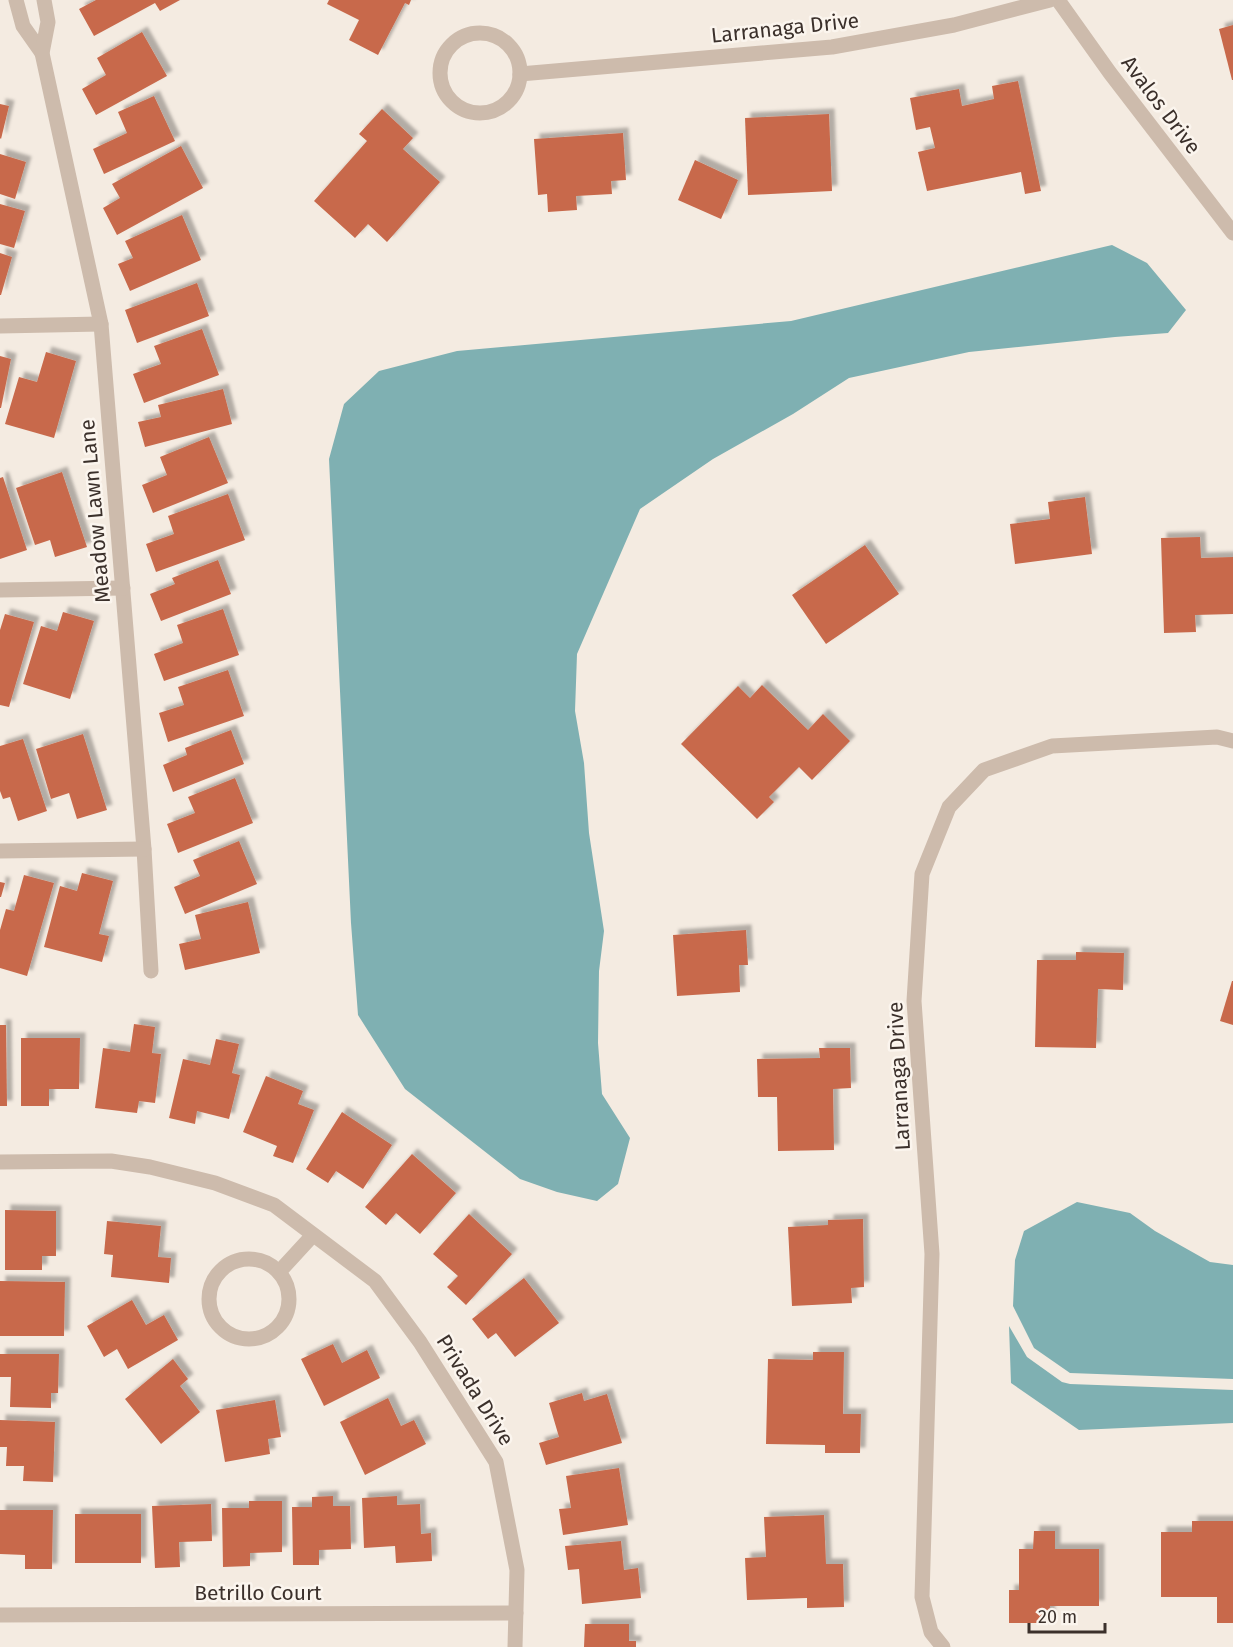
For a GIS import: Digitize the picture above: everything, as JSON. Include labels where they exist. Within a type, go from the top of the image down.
[{"type":"street","name":"Meadow Lawn Lane","points":[[16,0],[22,26],[42,53]]},
{"type":"street","name":"Meadow Lawn Lane","points":[[44,0],[48,22],[42,53],[101,324],[144,849],[151,971]]},
{"type":"street","name":"Larranaga Drive","points":[[520,74],[832,47],[954,25],[1050,0]]},
{"type":"street","name":"Avalos Drive","points":[[1058,0],[1110,73],[1233,233]]},
{"type":"street","points":[[477,32],[490,33],[502,39],[512,48],[518,60],[520,74],[518,87],[512,98],[502,107],[489,112],[476,113],[464,110],[448,98],[440,80],[440,66],[444,53],[452,43],[477,32]]},
{"type":"street","points":[[0,326],[101,324]]},
{"type":"street","points":[[0,590],[123,588]]},
{"type":"street","name":"Larranaga Drive","points":[[944,1647],[931,1632],[921,1597],[932,1254],[915,1001],[922,874],[949,807],[984,770],[1052,746],[1217,737],[1233,741]]},
{"type":"street","points":[[0,851],[144,849]]},
{"type":"street","name":"Privada Drive","points":[[0,1162],[111,1161],[150,1167],[215,1183],[274,1205],[375,1281],[420,1342],[496,1462],[517,1570],[515,1647]]},
{"type":"street","points":[[279,1272],[313,1235]]},
{"type":"street","points":[[241,1259],[255,1259],[268,1263],[279,1272],[286,1283],[288,1295],[288,1308],[283,1320],[264,1336],[252,1339],[239,1338],[227,1333],[211,1312],[211,1285],[218,1273],[228,1264],[241,1259]]},
{"type":"street","name":"Betrillo Court","points":[[0,1615],[516,1613]]},
{"type":"water","points":[[1112,245],[1147,263],[1186,310],[1168,333],[969,352],[849,378],[793,414],[713,459],[640,509],[577,654],[575,711],[584,763],[589,833],[604,931],[599,971],[598,1043],[602,1094],[630,1138],[618,1184],[597,1201],[557,1192],[520,1179],[405,1089],[358,1015],[351,923],[329,459],[344,404],[379,371],[457,351],[791,321]]},
{"type":"water","points":[[1077,1202],[1130,1213],[1155,1231],[1210,1262],[1233,1265],[1233,1379],[1070,1373],[1034,1348],[1013,1306],[1015,1260],[1024,1231]]},
{"type":"water","points":[[1009,1326],[1027,1357],[1062,1382],[1233,1390],[1233,1423],[1079,1430],[1011,1383]]},
{"type":"building","points":[[96,0],[180,0],[160,11],[155,3],[94,36],[79,9]]},
{"type":"building","points":[[329,0],[411,0],[409,5],[405,3],[378,55],[349,40],[359,20],[327,4]]},
{"type":"building","points":[[1233,25],[1233,80],[1232,80],[1219,29]]},
{"type":"building","points":[[142,32],[167,76],[96,115],[82,89],[106,75],[97,58]]},
{"type":"building","points":[[1018,81],[1041,191],[1025,194],[1021,172],[927,191],[918,152],[935,148],[930,127],[916,130],[910,98],[959,89],[962,106],[994,99],[992,86]]},
{"type":"building","points":[[154,96],[175,141],[104,174],[93,149],[127,133],[118,112]]},
{"type":"building","points":[[0,104],[9,106],[1,139],[0,138]]},
{"type":"building","points":[[382,109],[413,138],[403,149],[440,182],[387,242],[368,224],[355,238],[314,201],[367,141],[359,134]]},
{"type":"building","points":[[829,114],[832,191],[748,195],[745,118]]},
{"type":"building","points":[[623,133],[626,180],[611,181],[612,194],[576,196],[577,210],[548,212],[547,194],[538,195],[534,139]]},
{"type":"building","points":[[181,146],[203,188],[117,235],[103,208],[120,198],[112,184]]},
{"type":"building","points":[[0,154],[26,162],[15,199],[0,194]]},
{"type":"building","points":[[695,160],[738,180],[721,219],[678,200]]},
{"type":"building","points":[[0,204],[25,211],[14,248],[0,244]]},
{"type":"building","points":[[182,215],[201,260],[130,291],[118,264],[133,258],[125,241]]},
{"type":"building","points":[[0,253],[12,257],[1,295],[0,295]]},
{"type":"building","points":[[197,283],[209,316],[137,343],[125,310]]},
{"type":"building","points":[[202,329],[219,375],[144,403],[133,374],[161,364],[154,346]]},
{"type":"building","points":[[46,352],[76,361],[54,438],[5,424],[19,377],[37,382]]},
{"type":"building","points":[[0,356],[11,359],[1,408],[0,408]]},
{"type":"building","points":[[223,389],[232,424],[145,447],[138,422],[161,417],[158,405]]},
{"type":"building","points":[[209,437],[228,483],[153,513],[142,485],[167,475],[160,457]]},
{"type":"building","points":[[62,472],[87,547],[55,557],[50,540],[35,545],[16,488]]},
{"type":"building","points":[[3,477],[27,550],[0,559],[0,478]]},
{"type":"building","points":[[228,494],[245,540],[156,572],[146,544],[174,534],[168,516]]},
{"type":"building","points":[[1085,497],[1092,554],[1015,564],[1010,524],[1050,519],[1048,502]]},
{"type":"building","points":[[1200,537],[1201,558],[1233,557],[1233,614],[1195,615],[1196,632],[1164,633],[1161,538]]},
{"type":"building","points":[[865,545],[899,594],[826,644],[792,595]]},
{"type":"building","points":[[218,560],[231,594],[161,621],[150,594],[175,584],[172,578]]},
{"type":"building","points":[[223,609],[239,655],[164,681],[154,654],[183,643],[177,625]]},
{"type":"building","points":[[63,612],[94,621],[70,699],[23,684],[41,626],[57,631]]},
{"type":"building","points":[[5,614],[34,622],[9,707],[0,705],[0,630]]},
{"type":"building","points":[[228,670],[244,716],[168,742],[159,713],[184,705],[178,687]]},
{"type":"building","points":[[762,685],[808,730],[823,714],[850,741],[812,780],[799,767],[769,797],[774,802],[757,819],[681,744],[738,686],[750,698]]},
{"type":"building","points":[[231,730],[244,764],[173,792],[163,765],[187,755],[185,748]]},
{"type":"building","points":[[83,734],[107,810],[77,819],[69,793],[51,799],[36,749]]},
{"type":"building","points":[[23,739],[47,811],[18,821],[10,797],[3,799],[0,791],[0,746]]},
{"type":"building","points":[[235,778],[253,823],[178,853],[167,824],[195,813],[188,797]]},
{"type":"building","points":[[239,841],[257,884],[185,914],[174,887],[200,876],[193,860]]},
{"type":"building","points":[[82,873],[113,881],[99,934],[109,936],[102,962],[44,947],[60,886],[77,891]]},
{"type":"building","points":[[24,875],[54,883],[27,976],[0,968],[0,930],[6,909],[14,911]]},
{"type":"building","points":[[0,882],[5,883],[1,897],[0,897]]},
{"type":"building","points":[[248,902],[260,953],[185,970],[179,944],[201,939],[195,915]]},
{"type":"building","points":[[746,930],[748,965],[739,965],[740,992],[677,996],[673,935]]},
{"type":"building","points":[[1076,952],[1124,953],[1123,990],[1098,989],[1096,1048],[1035,1047],[1037,960],[1076,960]]},
{"type":"building","points":[[1233,981],[1233,1025],[1220,1021]]},
{"type":"building","points":[[134,1024],[155,1027],[152,1053],[161,1054],[155,1103],[139,1101],[137,1113],[95,1108],[103,1048],[130,1052]]},
{"type":"building","points":[[0,1025],[6,1025],[7,1106],[0,1106]]},
{"type":"building","points":[[21,1038],[80,1038],[79,1089],[49,1089],[49,1106],[21,1106]]},
{"type":"building","points":[[216,1039],[239,1044],[232,1073],[240,1075],[229,1119],[197,1111],[195,1124],[169,1118],[183,1059],[210,1065]]},
{"type":"building","points":[[819,1048],[850,1048],[851,1088],[833,1089],[834,1150],[778,1151],[777,1097],[758,1097],[757,1059],[820,1058]]},
{"type":"building","points":[[266,1076],[303,1091],[298,1104],[314,1110],[293,1163],[273,1156],[277,1146],[243,1132]]},
{"type":"building","points":[[342,1112],[392,1145],[363,1189],[336,1171],[328,1183],[306,1169]]},
{"type":"building","points":[[412,1154],[456,1193],[420,1234],[396,1213],[386,1225],[365,1207]]},
{"type":"building","points":[[5,1210],[56,1211],[56,1256],[42,1256],[42,1270],[5,1270]]},
{"type":"building","points":[[469,1214],[512,1254],[466,1305],[447,1287],[458,1276],[433,1254]]},
{"type":"building","points":[[863,1219],[864,1287],[851,1288],[852,1303],[792,1306],[788,1227],[828,1225],[828,1220]]},
{"type":"building","points":[[107,1221],[161,1226],[158,1257],[171,1258],[169,1283],[111,1277],[113,1255],[104,1254]]},
{"type":"building","points":[[524,1278],[559,1323],[515,1357],[496,1333],[488,1339],[472,1319]]},
{"type":"building","points":[[0,1281],[65,1282],[64,1336],[0,1336]]},
{"type":"building","points":[[132,1300],[146,1325],[164,1315],[178,1340],[128,1369],[117,1349],[104,1357],[87,1326]]},
{"type":"building","points":[[333,1344],[342,1363],[367,1350],[380,1378],[324,1406],[301,1359]]},
{"type":"building","points":[[813,1352],[844,1352],[843,1414],[861,1414],[860,1453],[825,1453],[825,1445],[766,1444],[768,1359],[813,1360]]},
{"type":"building","points":[[0,1354],[59,1354],[58,1393],[51,1393],[51,1408],[10,1407],[11,1377],[0,1377]]},
{"type":"building","points":[[173,1359],[188,1379],[180,1386],[200,1412],[161,1444],[125,1399]]},
{"type":"building","points":[[582,1393],[584,1401],[607,1394],[622,1443],[546,1465],[539,1443],[559,1437],[549,1403]]},
{"type":"building","points":[[388,1398],[401,1426],[414,1420],[426,1444],[365,1475],[340,1422]]},
{"type":"building","points":[[275,1400],[281,1437],[268,1439],[270,1454],[225,1462],[216,1410]]},
{"type":"building","points":[[0,1420],[55,1422],[53,1482],[23,1481],[24,1466],[6,1466],[7,1447],[0,1447]]},
{"type":"building","points":[[619,1468],[628,1525],[563,1535],[559,1509],[571,1508],[566,1476]]},
{"type":"building","points":[[333,1496],[333,1506],[350,1506],[351,1549],[319,1550],[319,1565],[293,1565],[292,1507],[312,1507],[312,1497]]},
{"type":"building","points":[[397,1496],[397,1505],[420,1504],[421,1534],[431,1533],[432,1561],[396,1563],[395,1546],[364,1548],[362,1498]]},
{"type":"building","points":[[249,1501],[282,1501],[282,1552],[250,1553],[250,1566],[223,1567],[222,1508],[249,1508]]},
{"type":"building","points":[[211,1504],[212,1541],[179,1542],[180,1567],[155,1568],[152,1506]]},
{"type":"building","points":[[0,1510],[53,1510],[52,1569],[25,1569],[25,1555],[0,1554]]},
{"type":"building","points":[[75,1514],[141,1514],[141,1563],[75,1563]]},
{"type":"building","points":[[824,1515],[826,1564],[843,1564],[844,1607],[807,1608],[807,1598],[747,1600],[745,1558],[766,1557],[764,1517]]},
{"type":"building","points":[[1192,1521],[1233,1521],[1233,1623],[1217,1623],[1217,1597],[1161,1597],[1161,1532],[1192,1532]]},
{"type":"building","points":[[1034,1531],[1055,1531],[1055,1549],[1099,1549],[1099,1606],[1050,1606],[1049,1623],[1009,1623],[1009,1590],[1019,1590],[1019,1549],[1033,1549]]},
{"type":"building","points":[[621,1541],[624,1570],[638,1568],[641,1598],[582,1604],[579,1569],[568,1570],[565,1546]]},
{"type":"building","points":[[585,1624],[629,1624],[629,1641],[636,1641],[636,1647],[584,1647]]}]
